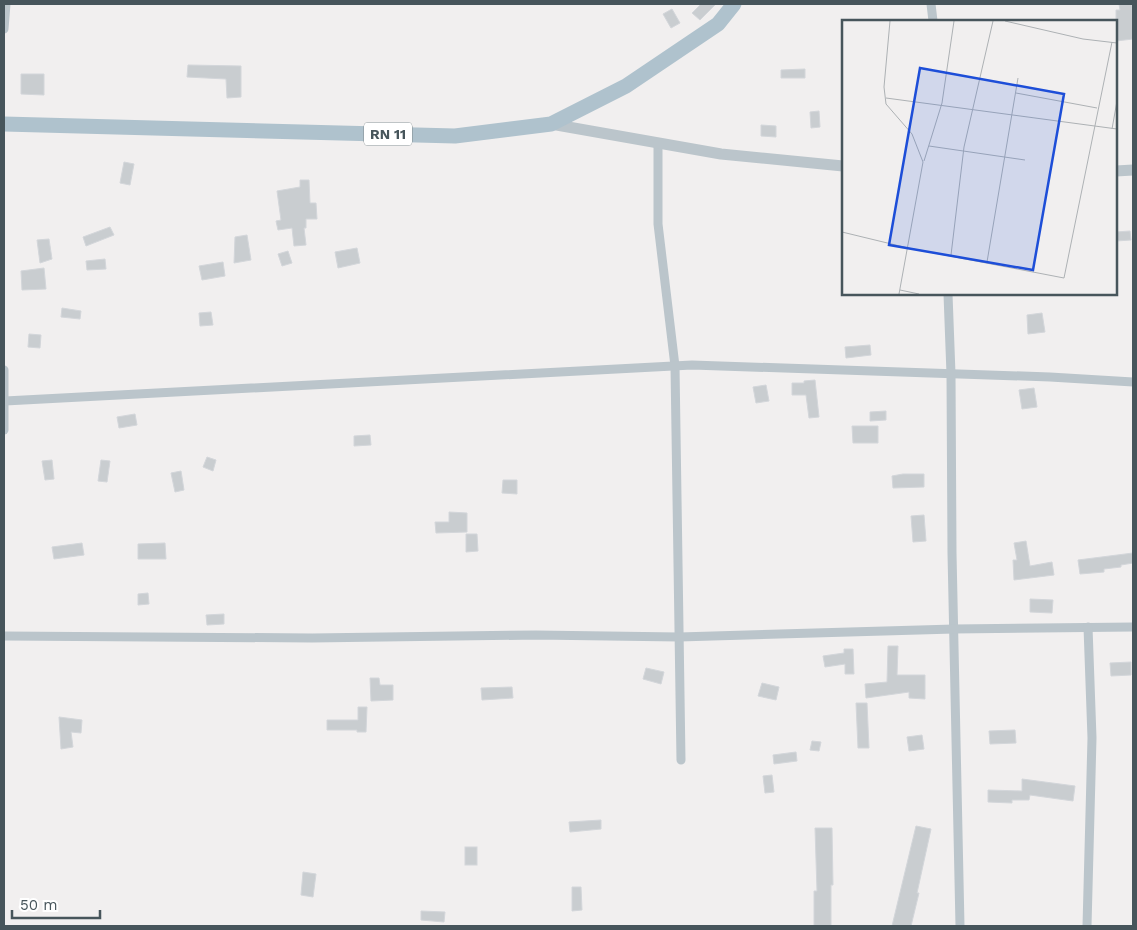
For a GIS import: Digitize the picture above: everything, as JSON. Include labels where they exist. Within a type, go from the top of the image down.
[{"type":"main road","name":"RN 11","points":[[4,124],[455,136],[551,124],[626,86],[718,24],[734,4]]},
{"type":"street","points":[[4,29],[6,4]]},
{"type":"street","points":[[931,4],[933,20]]},
{"type":"street","points":[[551,124],[720,154],[842,166]]},
{"type":"street","points":[[658,143],[658,224],[675,366],[682,760]]},
{"type":"street","points":[[1117,171],[1133,170]]},
{"type":"street","points":[[948,295],[960,926]]},
{"type":"street","points":[[5,401],[692,365],[1133,382]]},
{"type":"street","points":[[4,370],[4,430]]},
{"type":"street","points":[[4,636],[312,638],[680,637],[954,629],[1133,627]]},
{"type":"street","points":[[1087,926],[1092,738],[1088,628]]},
{"type":"building","points":[[701,4],[716,4],[700,20],[692,13]]},
{"type":"building","points":[[1119,4],[1132,4],[1133,39],[1117,41],[1116,10],[1120,10]]},
{"type":"building","points":[[672,9],[680,23],[671,28],[663,14]]},
{"type":"building","points":[[188,65],[241,66],[241,97],[227,98],[226,79],[187,77]]},
{"type":"building","points":[[805,69],[805,78],[781,78],[781,70]]},
{"type":"building","points":[[21,74],[44,74],[44,95],[21,94]]},
{"type":"building","points":[[819,111],[820,127],[811,128],[810,112]]},
{"type":"building","points":[[761,125],[776,126],[776,137],[761,136]]},
{"type":"building","points":[[124,162],[134,164],[130,185],[120,183]]},
{"type":"building","points":[[300,180],[309,180],[310,203],[316,203],[317,219],[306,219],[306,228],[304,228],[306,245],[294,246],[292,228],[278,230],[276,221],[281,220],[277,191],[300,187]]},
{"type":"building","points":[[110,227],[114,235],[86,246],[83,237]]},
{"type":"building","points":[[1130,231],[1131,240],[1117,241],[1117,232]]},
{"type":"building","points":[[247,235],[251,260],[234,263],[235,237]]},
{"type":"building","points":[[49,239],[52,259],[40,263],[37,240]]},
{"type":"building","points":[[357,248],[360,263],[338,268],[335,252]]},
{"type":"building","points":[[288,251],[292,263],[282,266],[278,254]]},
{"type":"building","points":[[105,259],[106,269],[87,270],[86,261]]},
{"type":"building","points":[[223,262],[225,276],[202,280],[199,266]]},
{"type":"building","points":[[44,268],[46,289],[22,290],[21,271]]},
{"type":"building","points":[[62,308],[81,311],[80,319],[61,317]]},
{"type":"building","points":[[211,312],[213,325],[200,326],[199,313]]},
{"type":"building","points":[[1042,313],[1045,332],[1028,334],[1027,315]]},
{"type":"building","points":[[29,334],[41,335],[40,348],[28,347]]},
{"type":"building","points":[[870,345],[871,355],[846,358],[845,347]]},
{"type":"building","points":[[815,380],[819,417],[809,418],[806,395],[792,395],[792,383],[804,383],[804,381]]},
{"type":"building","points":[[766,385],[769,401],[756,403],[753,387]]},
{"type":"building","points":[[1034,388],[1037,407],[1022,409],[1019,390]]},
{"type":"building","points":[[886,411],[886,420],[870,421],[870,412]]},
{"type":"building","points":[[135,414],[137,425],[119,428],[117,417]]},
{"type":"building","points":[[852,426],[878,426],[878,443],[853,443]]},
{"type":"building","points":[[370,435],[371,445],[354,446],[354,436]]},
{"type":"building","points":[[207,457],[216,460],[213,471],[203,467]]},
{"type":"building","points":[[52,460],[54,479],[45,480],[42,461]]},
{"type":"building","points":[[101,460],[110,461],[107,482],[98,481]]},
{"type":"building","points":[[181,471],[184,490],[175,492],[171,473]]},
{"type":"building","points":[[924,474],[924,487],[893,488],[892,476]]},
{"type":"building","points":[[503,480],[517,480],[517,494],[502,493]]},
{"type":"building","points":[[449,512],[467,513],[467,532],[436,533],[435,522],[449,522]]},
{"type":"building","points":[[924,515],[926,541],[913,542],[911,516]]},
{"type":"building","points":[[466,534],[477,534],[478,551],[466,552]]},
{"type":"building","points":[[1026,541],[1030,566],[1052,562],[1054,575],[1014,580],[1013,560],[1017,560],[1014,543]]},
{"type":"building","points":[[82,543],[84,555],[54,559],[52,547]]},
{"type":"building","points":[[165,543],[166,559],[138,559],[138,544]]},
{"type":"building","points":[[1133,553],[1133,563],[1104,569],[1104,572],[1080,574],[1078,560]]},
{"type":"building","points":[[148,593],[149,604],[138,605],[138,594]]},
{"type":"building","points":[[1030,599],[1053,600],[1052,613],[1030,612]]},
{"type":"building","points":[[224,614],[224,624],[207,625],[206,615]]},
{"type":"building","points":[[888,646],[898,646],[897,675],[925,675],[925,699],[909,698],[909,692],[866,698],[865,684],[887,682]]},
{"type":"building","points":[[844,649],[853,649],[854,674],[845,674],[845,664],[825,667],[823,656],[844,653]]},
{"type":"building","points":[[1131,662],[1131,675],[1111,676],[1110,663]]},
{"type":"building","points":[[646,668],[664,672],[661,684],[643,679]]},
{"type":"building","points":[[370,678],[379,678],[380,685],[393,685],[393,700],[371,701]]},
{"type":"building","points":[[762,683],[779,687],[776,700],[758,696]]},
{"type":"building","points":[[512,687],[513,698],[482,700],[481,688]]},
{"type":"building","points":[[856,703],[867,703],[869,748],[858,748]]},
{"type":"building","points":[[358,707],[367,707],[366,732],[357,732],[357,730],[327,730],[327,720],[358,720]]},
{"type":"building","points":[[59,717],[82,720],[81,733],[71,732],[73,747],[61,749]]},
{"type":"building","points":[[1015,730],[1016,743],[990,744],[989,731]]},
{"type":"building","points":[[922,735],[924,749],[909,751],[907,737]]},
{"type":"building","points":[[812,741],[821,742],[819,751],[810,750]]},
{"type":"building","points":[[796,752],[797,761],[774,764],[773,755]]},
{"type":"building","points":[[772,775],[774,792],[765,793],[763,776]]},
{"type":"building","points":[[1022,779],[1075,786],[1073,801],[1030,795],[1029,800],[1012,800],[1012,803],[988,802],[988,790],[1022,791]]},
{"type":"building","points":[[601,820],[601,829],[570,832],[569,822]]},
{"type":"building","points":[[916,826],[931,829],[917,893],[919,893],[911,926],[892,926]]},
{"type":"building","points":[[815,828],[832,828],[833,885],[831,885],[831,926],[814,926],[814,891],[817,891]]},
{"type":"building","points":[[465,847],[477,847],[477,865],[465,865]]},
{"type":"building","points":[[303,872],[316,874],[313,897],[301,895]]},
{"type":"building","points":[[572,887],[581,887],[582,910],[572,911]]},
{"type":"building","points":[[421,911],[445,912],[444,922],[421,920]]}]
